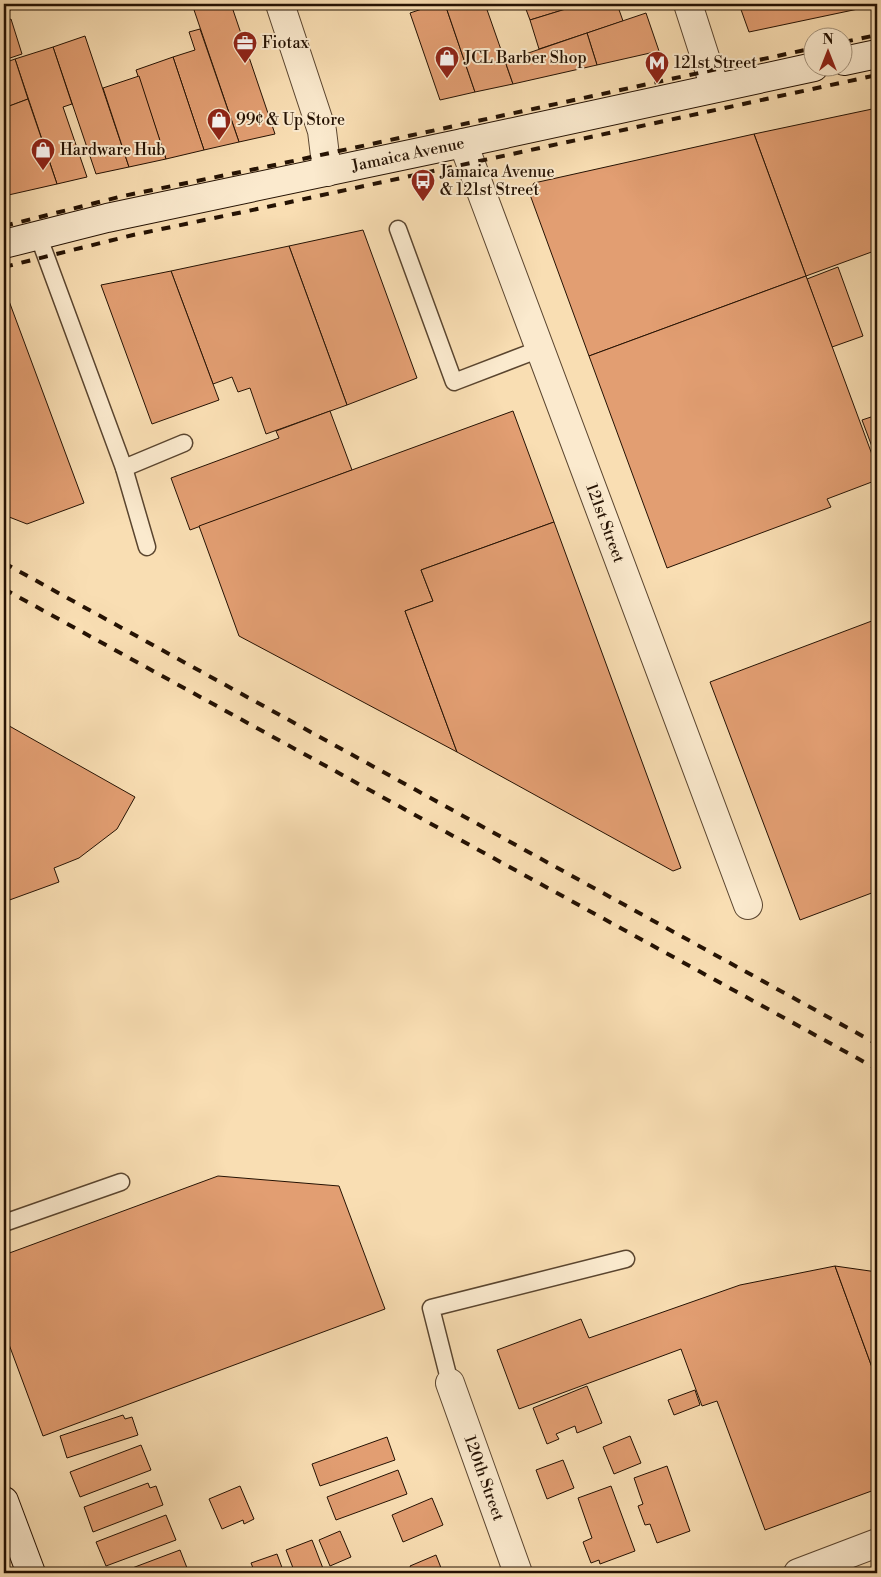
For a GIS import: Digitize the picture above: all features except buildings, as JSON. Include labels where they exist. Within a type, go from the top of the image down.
[{"type":"street","points":[[280,4],[322,131],[328,172]]},
{"type":"street","points":[[688,4],[716,88]]},
{"type":"street","points":[[854,59],[877,54]]},
{"type":"street","name":"Jamaica Avenue","points":[[4,244],[107,218],[804,69]]},
{"type":"street","name":"121st Street","points":[[463,143],[748,905]]},
{"type":"street","name":"120th Street","points":[[450,1383],[518,1573]]},
{"type":"street","points":[[4,1501],[31,1573]]},
{"type":"street","points":[[798,1573],[877,1543]]},
{"type":"lane","points":[[398,229],[454,382],[540,349]]},
{"type":"lane","points":[[38,235],[124,468],[147,547]]},
{"type":"lane","points":[[124,468],[184,443]]},
{"type":"lane","points":[[4,1223],[121,1182]]},
{"type":"lane","points":[[450,1383],[431,1308],[626,1259]]},
{"type":"railway","points":[[854,40],[877,35]]},
{"type":"railway","points":[[4,226],[123,196],[804,50]]},
{"type":"railway","points":[[4,267],[133,235],[877,75]]},
{"type":"railway","points":[[4,563],[877,1044]]},
{"type":"railway","points":[[4,589],[877,1069]]},
{"type":"place","name":"Fiotax","points":[[245,64]]},
{"type":"place","name":"JCL Barber Shop","points":[[447,79]]},
{"type":"place","name":"121st Street","points":[[657,84]]},
{"type":"place","name":"99¢ & Up Store","points":[[219,141]]},
{"type":"place","name":"Hardware Hub","points":[[43,171]]},
{"type":"place","name":"Jamaica Avenue & 121st Street","points":[[423,202]]}]
